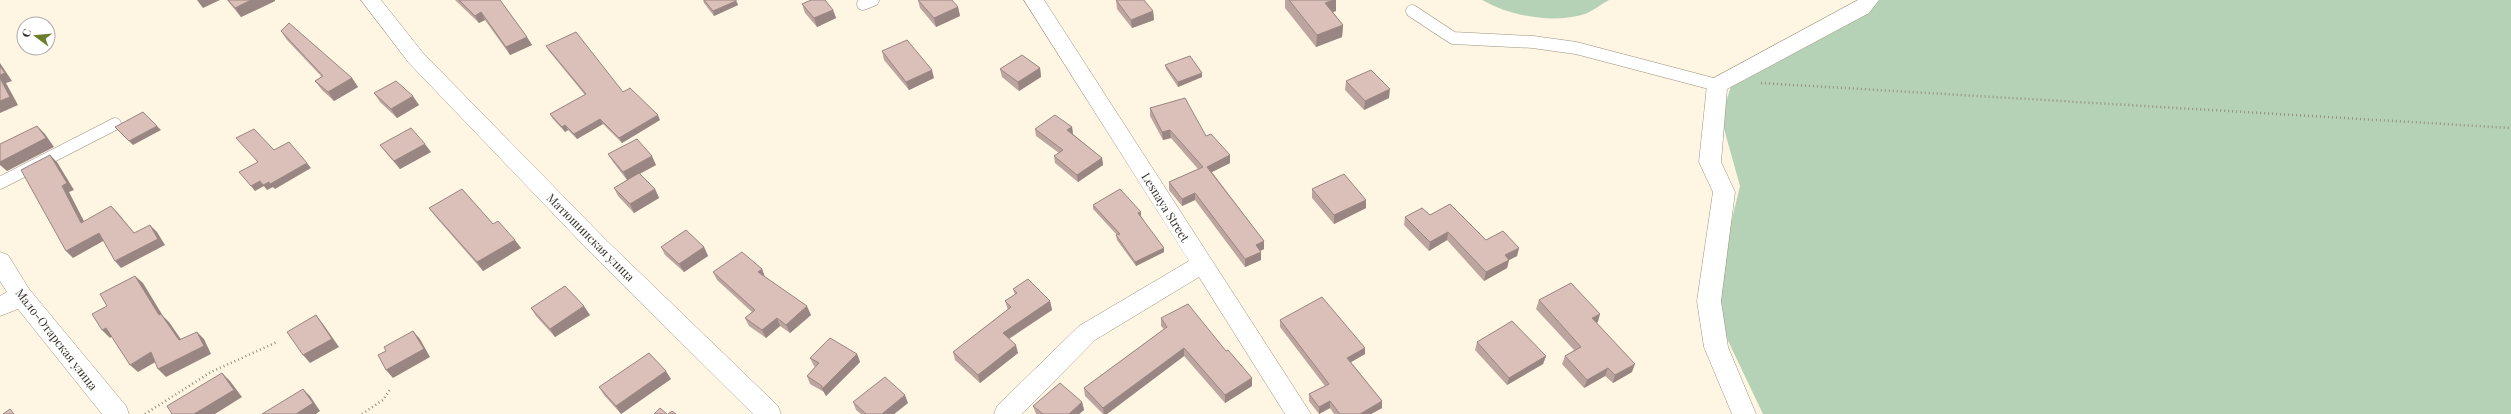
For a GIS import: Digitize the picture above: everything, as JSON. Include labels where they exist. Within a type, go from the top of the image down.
[{"type":"street","name":"Матюшинская улица","points":[[371,0],[416,58],[598,246],[769,414]]},
{"type":"street","name":"Lesnaya Street","points":[[1034,0],[1299,414]]},
{"type":"street","points":[[1744,414],[1716,347],[1709,302],[1724,192],[1710,162],[1721,83],[1862,8],[1869,0]]},
{"type":"street","name":"Мало-Отарская улица","points":[[0,261],[21,296],[117,414]]},
{"type":"street","points":[[1006,414],[1087,333],[1202,264]]},
{"type":"street","points":[[0,307],[21,296]]},
{"type":"lane","points":[[1412,10],[1453,38],[1533,42],[1576,48],[1721,83]]},
{"type":"lane","points":[[0,183],[115,124]]},
{"type":"path","points":[[1721,83],[2511,128]]},
{"type":"path","points":[[145,414],[211,372],[277,342]]},
{"type":"path","points":[[362,414],[383,400],[391,388]]},
{"type":"green space","points":[[1482,0],[1609,0],[1585,14],[1573,17],[1546,18],[1518,14],[1493,6]]},
{"type":"green space","points":[[1879,0],[2511,0],[2511,414],[1763,414],[1711,305],[1740,186],[1721,118],[1731,86]]},
{"type":"building","points":[[228,0],[251,0],[235,8]]},
{"type":"building","points":[[459,0],[500,0],[527,37],[506,47],[481,12],[475,16]]},
{"type":"building","points":[[704,0],[736,0],[736,1],[713,11]]},
{"type":"building","points":[[811,0],[825,0],[833,10],[814,18],[802,4]]},
{"type":"building","points":[[918,0],[952,0],[958,7],[934,18]]},
{"type":"building","points":[[1116,0],[1144,0],[1153,11],[1131,20]]},
{"type":"building","points":[[1289,0],[1334,0],[1325,3],[1343,25],[1317,35]]},
{"type":"building","points":[[289,23],[352,78],[328,92],[315,81],[323,76],[281,31]]},
{"type":"building","points":[[576,32],[623,92],[630,88],[658,115],[619,138],[600,119],[574,134],[565,125],[562,127],[550,114],[586,94],[546,46]]},
{"type":"building","points":[[907,40],[932,70],[906,82],[882,51]]},
{"type":"building","points":[[1022,55],[1040,68],[1018,82],[1000,69]]},
{"type":"building","points":[[1190,56],[1202,73],[1178,82],[1165,65]]},
{"type":"building","points":[[0,66],[5,73],[0,75]]},
{"type":"building","points":[[1371,70],[1390,89],[1365,101],[1346,81]]},
{"type":"building","points":[[0,78],[10,97],[0,101]]},
{"type":"building","points":[[396,81],[413,96],[391,109],[374,93]]},
{"type":"building","points":[[1185,98],[1206,136],[1211,134],[1230,155],[1207,167],[1264,241],[1256,245],[1261,252],[1245,259],[1195,193],[1182,199],[1169,182],[1203,167],[1170,130],[1162,132],[1150,108]]},
{"type":"building","points":[[143,112],[157,126],[129,141],[115,127]]},
{"type":"building","points":[[1055,115],[1072,127],[1067,130],[1102,158],[1077,175],[1054,156],[1063,150],[1035,129]]},
{"type":"building","points":[[37,126],[46,138],[0,162],[0,144]]},
{"type":"building","points":[[411,128],[425,144],[394,161],[380,145]]},
{"type":"building","points":[[254,129],[274,150],[289,142],[307,163],[270,184],[269,182],[263,185],[260,181],[251,186],[239,172],[258,162],[236,138]]},
{"type":"building","points":[[637,139],[652,156],[623,172],[608,154]]},
{"type":"building","points":[[50,155],[67,183],[62,186],[81,223],[111,206],[134,233],[150,225],[158,239],[115,261],[99,233],[66,251],[21,170]]},
{"type":"building","points":[[639,173],[655,189],[630,204],[614,188]]},
{"type":"building","points":[[1344,174],[1366,200],[1334,215],[1312,189]]},
{"type":"building","points":[[462,189],[493,224],[498,221],[515,240],[477,262],[429,208]]},
{"type":"building","points":[[1120,189],[1141,212],[1138,213],[1164,248],[1135,262],[1116,235],[1120,234],[1093,205]]},
{"type":"building","points":[[1450,204],[1486,240],[1503,231],[1519,248],[1505,255],[1509,260],[1486,272],[1448,232],[1430,242],[1405,217],[1422,208],[1430,215]]},
{"type":"building","points":[[686,230],[704,247],[679,264],[661,247]]},
{"type":"building","points":[[742,252],[762,269],[758,272],[807,306],[786,325],[777,318],[762,330],[745,318],[755,310],[713,272]]},
{"type":"building","points":[[135,276],[159,315],[161,314],[179,340],[197,332],[204,346],[158,369],[151,352],[130,365],[106,328],[102,330],[92,314],[107,306],[100,294]]},
{"type":"building","points":[[1028,279],[1050,301],[1003,333],[1016,345],[978,375],[953,352],[1011,307],[1005,301],[1017,293],[1013,289]]},
{"type":"building","points":[[1571,283],[1600,314],[1592,318],[1635,364],[1615,375],[1608,368],[1587,380],[1565,356],[1581,347],[1539,300]]},
{"type":"building","points":[[565,286],[584,306],[550,329],[531,308]]},
{"type":"building","points":[[1322,297],[1365,348],[1347,358],[1382,401],[1360,414],[1340,414],[1330,401],[1319,407],[1309,394],[1329,384],[1280,320]]},
{"type":"building","points":[[1188,304],[1226,351],[1228,350],[1252,378],[1225,395],[1184,348],[1103,408],[1084,388],[1167,327],[1161,318]]},
{"type":"building","points":[[316,315],[332,339],[303,355],[287,332]]},
{"type":"building","points":[[1512,321],[1546,356],[1509,378],[1477,342]]},
{"type":"building","points":[[413,331],[424,349],[386,370],[378,355],[386,351],[384,347]]},
{"type":"building","points":[[830,338],[857,354],[822,389],[822,386],[807,376],[819,363],[810,358]]},
{"type":"building","points":[[649,353],[666,371],[616,406],[599,387]]},
{"type":"building","points":[[222,373],[234,390],[194,414],[172,414],[167,406]]},
{"type":"building","points":[[885,377],[905,395],[882,414],[866,414],[853,402]]},
{"type":"building","points":[[1060,383],[1082,402],[1069,414],[1043,414],[1033,406]]},
{"type":"building","points":[[303,389],[313,403],[296,414],[262,414]]},
{"type":"building","points":[[660,408],[667,414],[654,414]]},
{"type":"building","points":[[10,409],[14,414],[3,414]]},
{"type":"building","points":[[672,411],[676,414],[668,414]]}]
